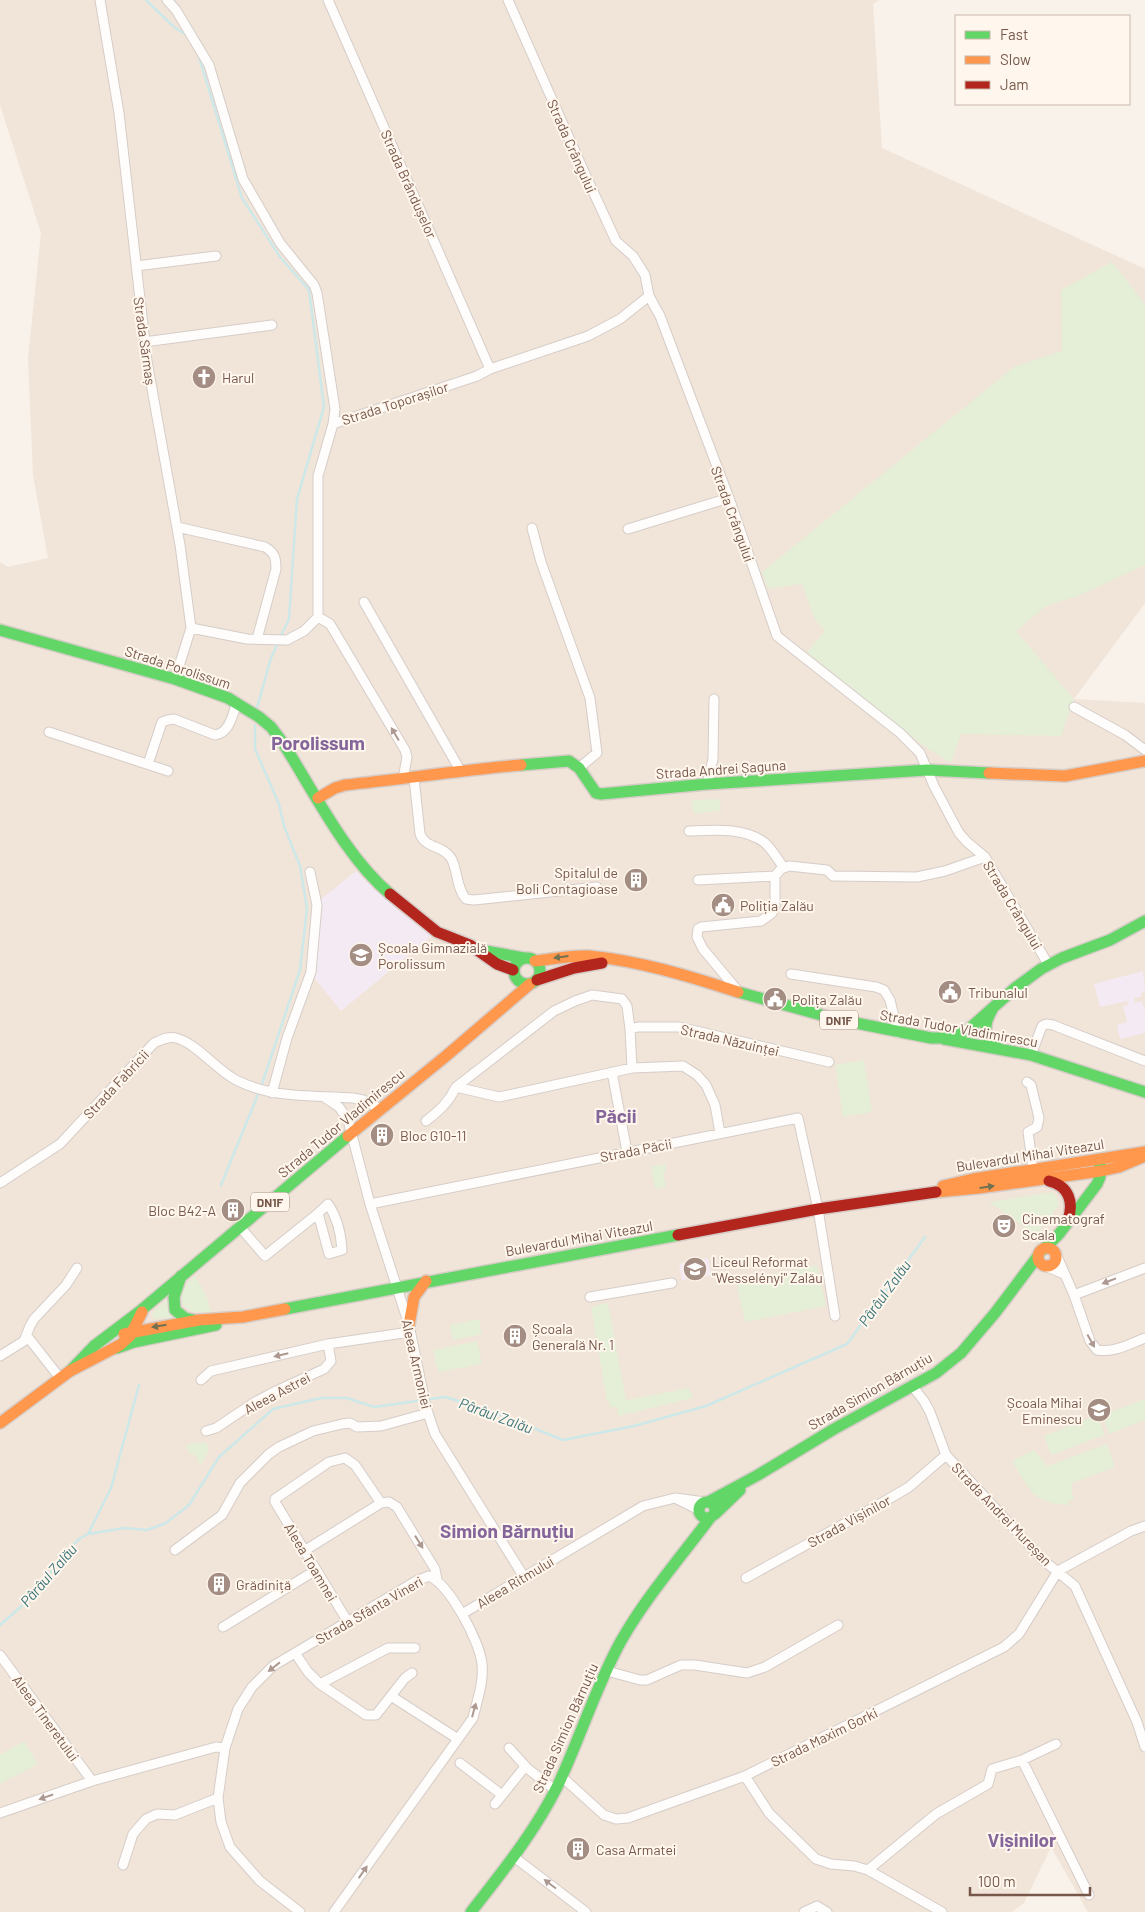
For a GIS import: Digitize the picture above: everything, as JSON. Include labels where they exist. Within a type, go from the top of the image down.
[{"type":"main road","name":"Strada Porolissum","points":[[0,630],[175,679],[237,703],[259,717],[277,734],[350,851],[381,886],[437,932],[478,950],[497,964],[514,972]]},
{"type":"main road","points":[[318,798],[334,788],[345,785],[408,779],[460,770],[569,761],[579,768]]},
{"type":"main road","name":"Strada Andrei Șaguna","points":[[579,768],[596,793],[601,794],[707,784],[927,770],[1065,776],[1145,761]]},
{"type":"main road","name":"DN1F","points":[[942,1039],[962,1035],[997,1003],[1048,964],[1110,940],[1145,921]]},
{"type":"main road","name":"Strada Porolissum","points":[[478,950],[524,958]]},
{"type":"main road","name":"Strada Tudor Vladimirescu","points":[[536,961],[572,956],[596,957],[670,971],[827,1017],[898,1033],[977,1044],[1031,1055],[1144,1089]]},
{"type":"main road","points":[[504,1005],[516,963],[524,958]]},
{"type":"main road","name":"DN1F","points":[[524,958],[536,961]]},
{"type":"main road","points":[[514,972],[518,982],[534,982],[540,972],[536,961]]},
{"type":"main road","name":"Strada Tudor Vladimirescu","points":[[94,1346],[150,1302],[379,1108],[446,1056],[504,1005],[534,982],[583,966],[621,961]]},
{"type":"main road","points":[[997,1003],[988,1016],[984,1030],[988,1040],[998,1048]]},
{"type":"main road","points":[[977,1022],[968,1034],[970,1040],[977,1044]]},
{"type":"main road","name":"Bulevardul Mihai Viteazul","points":[[921,1193],[960,1181],[1145,1152]]},
{"type":"main road","name":"Bulevardul Mihai Viteazul","points":[[0,1423],[65,1375],[115,1348],[211,1327],[242,1317],[818,1209],[921,1193],[969,1189],[1101,1171],[1119,1167],[1145,1156]]},
{"type":"main road","points":[[1099,1159],[1101,1171]]},
{"type":"main road","name":"Strada Simion Bărnuțiu","points":[[471,1912],[514,1857],[546,1807],[562,1777],[620,1643],[635,1617],[682,1553],[693,1542],[706,1510],[755,1477],[834,1429],[936,1373],[961,1353],[1028,1272],[1047,1257],[1067,1222],[1096,1184],[1101,1171]]},
{"type":"main road","points":[[1041,1180],[1053,1181],[1065,1187],[1071,1205],[1071,1212],[1067,1222]]},
{"type":"main road","points":[[181,1276],[172,1297],[176,1310],[181,1316],[189,1320],[199,1320]]},
{"type":"main road","points":[[409,1328],[414,1298],[426,1281]]},
{"type":"main road","name":"Strada Tudor Vladimirescu","points":[[115,1348],[128,1339],[150,1302]]},
{"type":"main road","name":"Bulevardul Mihai Viteazul","points":[[65,1375],[94,1346],[134,1329],[199,1320],[242,1317]]},
{"type":"main road","points":[[134,1329],[140,1338],[146,1340]]},
{"type":"street","name":"Strada Sărmaș","points":[[100,0],[119,113],[144,342],[177,527],[191,628],[175,679]]},
{"type":"street","points":[[167,0],[176,10],[209,65],[243,179],[280,243],[314,285],[317,293],[335,409],[333,424]]},
{"type":"street","name":"Strada Brândușelor","points":[[328,0],[490,369]]},
{"type":"street","name":"Strada Crângului","points":[[508,0],[616,241],[633,256],[645,275],[649,296],[660,316],[729,498],[777,636],[900,733],[920,753],[959,833],[985,858],[1048,964]]},
{"type":"street","points":[[136,266],[216,256]]},
{"type":"street","name":"Strada Toporașilor","points":[[318,617],[318,476],[333,424],[477,376],[490,369],[588,336],[620,319],[649,296]]},
{"type":"street","points":[[144,342],[272,325]]},
{"type":"street","points":[[628,529],[729,498]]},
{"type":"street","points":[[177,527],[265,547],[272,551],[276,558],[276,569],[258,639]]},
{"type":"street","points":[[532,528],[540,562],[590,698],[597,754],[579,768]]},
{"type":"street","points":[[364,602],[460,770]]},
{"type":"street","points":[[191,628],[247,639],[270,638],[288,640],[304,631],[318,617],[330,624],[405,750],[408,779],[420,834],[426,844],[444,850],[451,858],[462,894],[466,899],[474,900],[597,887]]},
{"type":"street","points":[[707,784],[713,759],[714,699]]},
{"type":"street","points":[[148,764],[162,722],[174,720],[215,736],[226,730],[237,703]]},
{"type":"street","points":[[1074,707],[1125,735],[1145,750]]},
{"type":"street","points":[[49,732],[168,771]]},
{"type":"street","points":[[689,830],[723,830],[754,836],[767,844],[784,868]]},
{"type":"street","points":[[738,992],[703,949],[697,937],[698,929],[761,921],[772,913],[775,907],[775,876],[781,869],[789,866],[827,870],[833,876],[917,877],[945,871],[985,858]]},
{"type":"street","points":[[268,1093],[311,972],[317,906],[310,872]]},
{"type":"street","points":[[698,880],[775,876]]},
{"type":"street","points":[[791,974],[876,987],[884,990],[890,1000],[898,1033]]},
{"type":"street","points":[[426,1121],[442,1108],[456,1087],[554,1011],[592,995],[622,999],[627,1006],[632,1068]]},
{"type":"street","points":[[1031,1055],[1039,1032],[1042,1026],[1046,1024],[1145,1061]]},
{"type":"street","name":"Strada Năzuinței","points":[[630,1029],[638,1027],[679,1027],[829,1062]]},
{"type":"street","name":"Strada Fabricii","points":[[0,1183],[60,1144],[154,1043],[167,1038],[176,1037],[187,1043],[233,1079],[251,1088],[268,1093],[363,1100],[379,1108]]},
{"type":"street","points":[[456,1087],[499,1097],[632,1068],[683,1066],[697,1074],[706,1085],[715,1105],[720,1133]]},
{"type":"street","points":[[612,1072],[627,1152]]},
{"type":"street","points":[[1027,1082],[1031,1085],[1039,1118],[1037,1127],[1028,1132],[1032,1169]]},
{"type":"street","points":[[324,1097],[333,1101],[345,1114],[351,1133]]},
{"type":"street","name":"Strada Păcii","points":[[370,1204],[798,1118],[818,1209],[835,1316]]},
{"type":"street","name":"Aleea Armoniei","points":[[351,1133],[370,1204],[409,1328],[427,1410],[435,1434],[524,1577]]},
{"type":"street","points":[[240,1227],[265,1256],[328,1204],[333,1211],[342,1240],[342,1250],[329,1254],[319,1217],[316,1215]]},
{"type":"street","points":[[1047,1257],[1064,1274]]},
{"type":"street","points":[[1047,1257],[1064,1274],[1074,1295],[1090,1341],[1097,1350],[1115,1349],[1145,1338]]},
{"type":"street","points":[[0,1356],[24,1340],[34,1320],[66,1285],[77,1268]]},
{"type":"street","points":[[1074,1295],[1145,1268]]},
{"type":"street","points":[[590,1297],[672,1283]]},
{"type":"street","name":"Aleea Astrei","points":[[201,1380],[211,1371],[328,1344],[409,1328]]},
{"type":"street","points":[[27,1336],[65,1375]]},
{"type":"street","name":"Aleea Astrei","points":[[206,1431],[216,1428],[269,1395],[324,1369],[331,1361],[328,1344]]},
{"type":"street","name":"Strada Andrei Mureșan","points":[[913,1387],[927,1407],[946,1455],[1043,1560],[1075,1586],[1137,1722],[1145,1747]]},
{"type":"street","points":[[174,1550],[222,1516],[240,1483],[269,1454],[279,1447],[313,1431],[350,1423],[357,1427],[381,1426],[427,1410]]},
{"type":"street","name":"Strada Vișinilor","points":[[746,1578],[909,1487],[946,1455]]},
{"type":"street","name":"Aleea Toamnei","points":[[348,1622],[275,1502],[276,1496],[328,1462],[345,1458],[355,1465],[381,1503]]},
{"type":"street","name":"Aleea Ritmului","points":[[462,1614],[636,1510],[652,1503],[675,1498],[688,1498],[706,1510]]},
{"type":"street","points":[[304,1551],[381,1503],[389,1502],[397,1507],[435,1569],[437,1580]]},
{"type":"street","points":[[1058,1571],[1131,1531],[1145,1526]]},
{"type":"street","points":[[223,1626],[316,1570]]},
{"type":"street","name":"Strada Maxim Gorki","points":[[562,1777],[604,1815],[616,1819],[628,1818],[745,1776],[1004,1647],[1018,1634],[1058,1571]]},
{"type":"street","name":"Strada Sfânta Vineri","points":[[300,1912],[260,1881],[230,1847],[221,1822],[218,1798],[225,1748],[238,1708],[252,1687],[273,1666],[416,1581],[429,1576],[437,1580],[462,1614],[477,1642],[482,1664],[482,1683],[473,1718],[334,1912]]},
{"type":"street","points":[[607,1671],[640,1680],[647,1680],[681,1665],[695,1665],[747,1673],[766,1667],[838,1625]]},
{"type":"street","points":[[320,1684],[388,1648],[415,1648]]},
{"type":"street","points":[[295,1653],[308,1672],[320,1684],[366,1715],[376,1715],[405,1678],[412,1673]]},
{"type":"street","name":"Aleea Tineretului","points":[[0,1655],[92,1781]]},
{"type":"street","points":[[391,1696],[458,1738]]},
{"type":"street","points":[[868,1870],[936,1814],[988,1784],[992,1769],[1022,1760],[1056,1744]]},
{"type":"street","points":[[0,1813],[92,1781],[216,1747],[225,1748]]},
{"type":"street","points":[[509,1748],[527,1768],[555,1790]]},
{"type":"street","points":[[1022,1760],[1089,1895]]},
{"type":"street","points":[[460,1763],[502,1795]]},
{"type":"street","points":[[495,1804],[521,1770],[527,1768]]},
{"type":"street","points":[[745,1776],[769,1813],[816,1859],[831,1864],[868,1870],[942,1912]]},
{"type":"street","points":[[123,1865],[132,1834],[146,1819],[157,1814],[175,1815],[218,1798]]},
{"type":"street","points":[[514,1857],[586,1912]]},
{"type":"street","points":[[804,1912],[817,1906],[827,1912]]},
{"type":"shaded area","points":[[0,0],[879,0],[873,4],[882,148],[1145,269],[1145,603],[1074,699],[1145,703],[1145,1912],[1088,1912],[1051,1847],[1024,1903],[1012,1912],[0,1912],[0,562],[8,567],[48,558],[33,475],[28,359],[41,233],[0,105]]},
{"type":"shaded area","name":"Școala Gimnazială Porolissum","points":[[356,871],[404,915],[433,935],[341,1011],[312,975],[315,904]]},
{"type":"shaded area","points":[[1143,971],[1145,991],[1141,993],[1142,996],[1134,998],[1135,1003],[1142,1001],[1145,1011],[1145,1033],[1120,1039],[1117,1025],[1127,1022],[1123,1006],[1128,1005],[1127,1001],[1100,1007],[1094,984]]},
{"type":"shaded area","name":"Liceul Reformat \"Wesselényi\" Zalău","points":[[708,1258],[711,1275],[682,1280],[679,1264]]},
{"type":"green space","points":[[1112,262],[1145,304],[1145,565],[1078,596],[1046,606],[1016,631],[1074,699],[1061,736],[961,734],[951,763],[925,747],[807,652],[825,631],[815,620],[802,584],[768,589],[762,572],[1014,367],[1062,351],[1061,290]]},
{"type":"green space","points":[[720,799],[721,811],[693,813],[692,800]]},
{"type":"green space","points":[[864,1060],[872,1112],[843,1117],[835,1065]]},
{"type":"green space","points":[[666,1164],[667,1171],[663,1172],[666,1187],[655,1189],[651,1166]]},
{"type":"green space","points":[[1052,1192],[1057,1197],[1059,1205],[1036,1235],[989,1202]]},
{"type":"green space","points":[[817,1265],[826,1306],[745,1322],[736,1282]]},
{"type":"green space","points":[[195,1276],[207,1297],[211,1312],[193,1312],[183,1305],[180,1297],[181,1290]]},
{"type":"green space","points":[[169,1298],[178,1317],[154,1319],[152,1315],[154,1311]]},
{"type":"green space","points":[[608,1303],[626,1400],[689,1388],[693,1398],[618,1416],[617,1407],[610,1407],[607,1401],[591,1307]]},
{"type":"green space","points":[[479,1319],[482,1334],[453,1340],[450,1325]]},
{"type":"green space","points":[[477,1341],[482,1364],[438,1372],[433,1350]]},
{"type":"green space","points":[[1145,1399],[1145,1420],[1109,1434],[1102,1415]]},
{"type":"green space","points":[[1097,1415],[1105,1435],[1051,1455],[1044,1436]]},
{"type":"green space","points":[[206,1442],[209,1451],[200,1466],[196,1456],[189,1453],[186,1445]]},
{"type":"green space","points":[[1107,1444],[1115,1467],[1072,1483],[1074,1499],[1068,1501],[1069,1505],[1047,1502],[1033,1494],[1012,1461],[1034,1450],[1047,1466]]},
{"type":"green space","points":[[24,1741],[38,1764],[0,1784],[0,1755]]},
{"type":"waterway","points":[[146,0],[174,27],[188,36]]},
{"type":"waterway","points":[[198,54],[242,198],[280,257],[309,290],[324,407],[297,499],[289,619],[280,638]]},
{"type":"waterway","points":[[257,708],[271,658],[278,643]]},
{"type":"waterway","points":[[255,725],[255,749],[279,804],[284,826],[300,866],[307,908],[300,970],[261,1087]]},
{"type":"waterway","points":[[221,1185],[259,1092]]},
{"type":"waterway","name":"Pârâul Zalău","points":[[0,1625],[31,1598],[68,1550],[79,1539],[88,1534],[124,1528],[147,1530],[166,1523],[189,1505],[219,1457],[273,1409],[321,1398],[347,1398],[374,1407],[445,1397],[486,1409],[563,1440],[634,1426],[706,1406],[847,1344],[925,1237]]},
{"type":"waterway","points":[[88,1534],[111,1488],[139,1385]]},
{"type":"traffic: fast","points":[[0,630],[175,679],[228,698],[259,717],[271,727],[283,743],[319,803],[359,862],[390,894]]},
{"type":"traffic: fast","points":[[521,765],[569,761],[579,768],[596,793],[601,794],[707,784],[927,770],[989,773]]},
{"type":"traffic: fast","points":[[738,992],[836,1019],[931,1038],[953,1038],[969,1029],[1015,988],[1041,969],[1062,958],[1110,940],[1145,921]]},
{"type":"traffic: fast","points":[[480,950],[524,958]]},
{"type":"traffic: fast","points":[[527,958],[536,962],[540,971],[536,980],[527,984],[518,980],[514,971],[518,962],[527,958]]},
{"type":"traffic: fast","points":[[992,1010],[987,1021],[986,1031],[989,1040],[998,1048]]},
{"type":"traffic: fast","points":[[944,1039],[1031,1055],[1145,1092]]},
{"type":"traffic: fast","points":[[70,1371],[94,1346],[139,1312],[348,1136]]},
{"type":"traffic: fast","points":[[1044,1249],[1059,1234],[1097,1184],[1100,1177],[1100,1164]]},
{"type":"traffic: fast","points":[[285,1309],[678,1235]]},
{"type":"traffic: fast","points":[[708,1502],[936,1373],[961,1353],[995,1313],[1038,1256]]},
{"type":"traffic: fast","points":[[181,1276],[174,1297],[175,1310],[185,1318],[194,1320]]},
{"type":"traffic: fast","points":[[117,1348],[134,1342],[216,1325]]},
{"type":"traffic: fast","points":[[715,1514],[740,1490]]},
{"type":"traffic: fast","points":[[704,1502],[710,1502],[715,1507],[715,1510],[713,1516],[704,1518],[699,1513],[699,1507],[704,1502]]},
{"type":"traffic: fast","points":[[471,1912],[517,1852],[548,1804],[565,1769],[603,1677],[621,1641],[652,1593],[710,1518]]},
{"type":"traffic: slow","points":[[989,773],[1065,776],[1145,761]]},
{"type":"traffic: slow","points":[[318,798],[335,788],[345,785],[521,765]]},
{"type":"traffic: slow","points":[[535,961],[576,956],[608,958],[664,970],[738,992]]},
{"type":"traffic: slow","points":[[348,1136],[530,984]]},
{"type":"traffic: slow","points":[[943,1186],[973,1179],[1145,1152]]},
{"type":"traffic: slow","points":[[936,1192],[1101,1171],[1119,1167],[1145,1156]]},
{"type":"traffic: slow","points":[[1047,1248],[1053,1251],[1056,1257],[1053,1263],[1047,1266],[1041,1263],[1038,1257],[1041,1251],[1047,1248]]},
{"type":"traffic: slow","points":[[409,1325],[414,1297],[426,1281]]},
{"type":"traffic: slow","points":[[124,1334],[199,1320],[243,1317],[285,1309]]},
{"type":"traffic: slow","points":[[0,1423],[70,1371],[120,1345],[130,1336],[142,1312]]},
{"type":"traffic: jam","points":[[390,894],[437,932],[470,945],[497,964],[513,970]]},
{"type":"traffic: jam","points":[[537,980],[574,968],[602,963]]},
{"type":"traffic: jam","points":[[1049,1181],[1056,1183],[1068,1196],[1070,1201],[1068,1220]]},
{"type":"traffic: jam","points":[[678,1235],[818,1209],[936,1192]]},
{"type":"place","name":"Harul","points":[[204,377]]},
{"type":"place","name":"Spitalul de Boli Contagioase","points":[[636,880]]},
{"type":"place","name":"Poliția Zalău","points":[[723,905]]},
{"type":"place","name":"Școala Gimnazială Porolissum","points":[[361,955]]},
{"type":"place","name":"Tribunalul","points":[[950,992]]},
{"type":"place","name":"Polița Zalău","points":[[775,999]]},
{"type":"place","name":"Bloc G10-11","points":[[382,1135]]},
{"type":"place","name":"Bloc B42-A","points":[[233,1210]]},
{"type":"place","name":"Cinematograf Scala","points":[[1004,1226]]},
{"type":"place","name":"Liceul Reformat \"Wesselényi\" Zalău","points":[[695,1269]]},
{"type":"place","name":"Școala Generală Nr. 1","points":[[515,1336]]},
{"type":"place","name":"Școala Mihai Eminescu","points":[[1099,1410]]},
{"type":"place","name":"Grădiniță","points":[[219,1584]]},
{"type":"place","name":"Casa Armatei","points":[[578,1849]]},
{"type":"district","name":"Porolissum","points":[[318,742]]},
{"type":"district","name":"Păcii","points":[[616,1115]]},
{"type":"district","name":"Simion Bărnuțiu","points":[[507,1530]]},
{"type":"district","name":"Vișinilor","points":[[1022,1839]]}]
